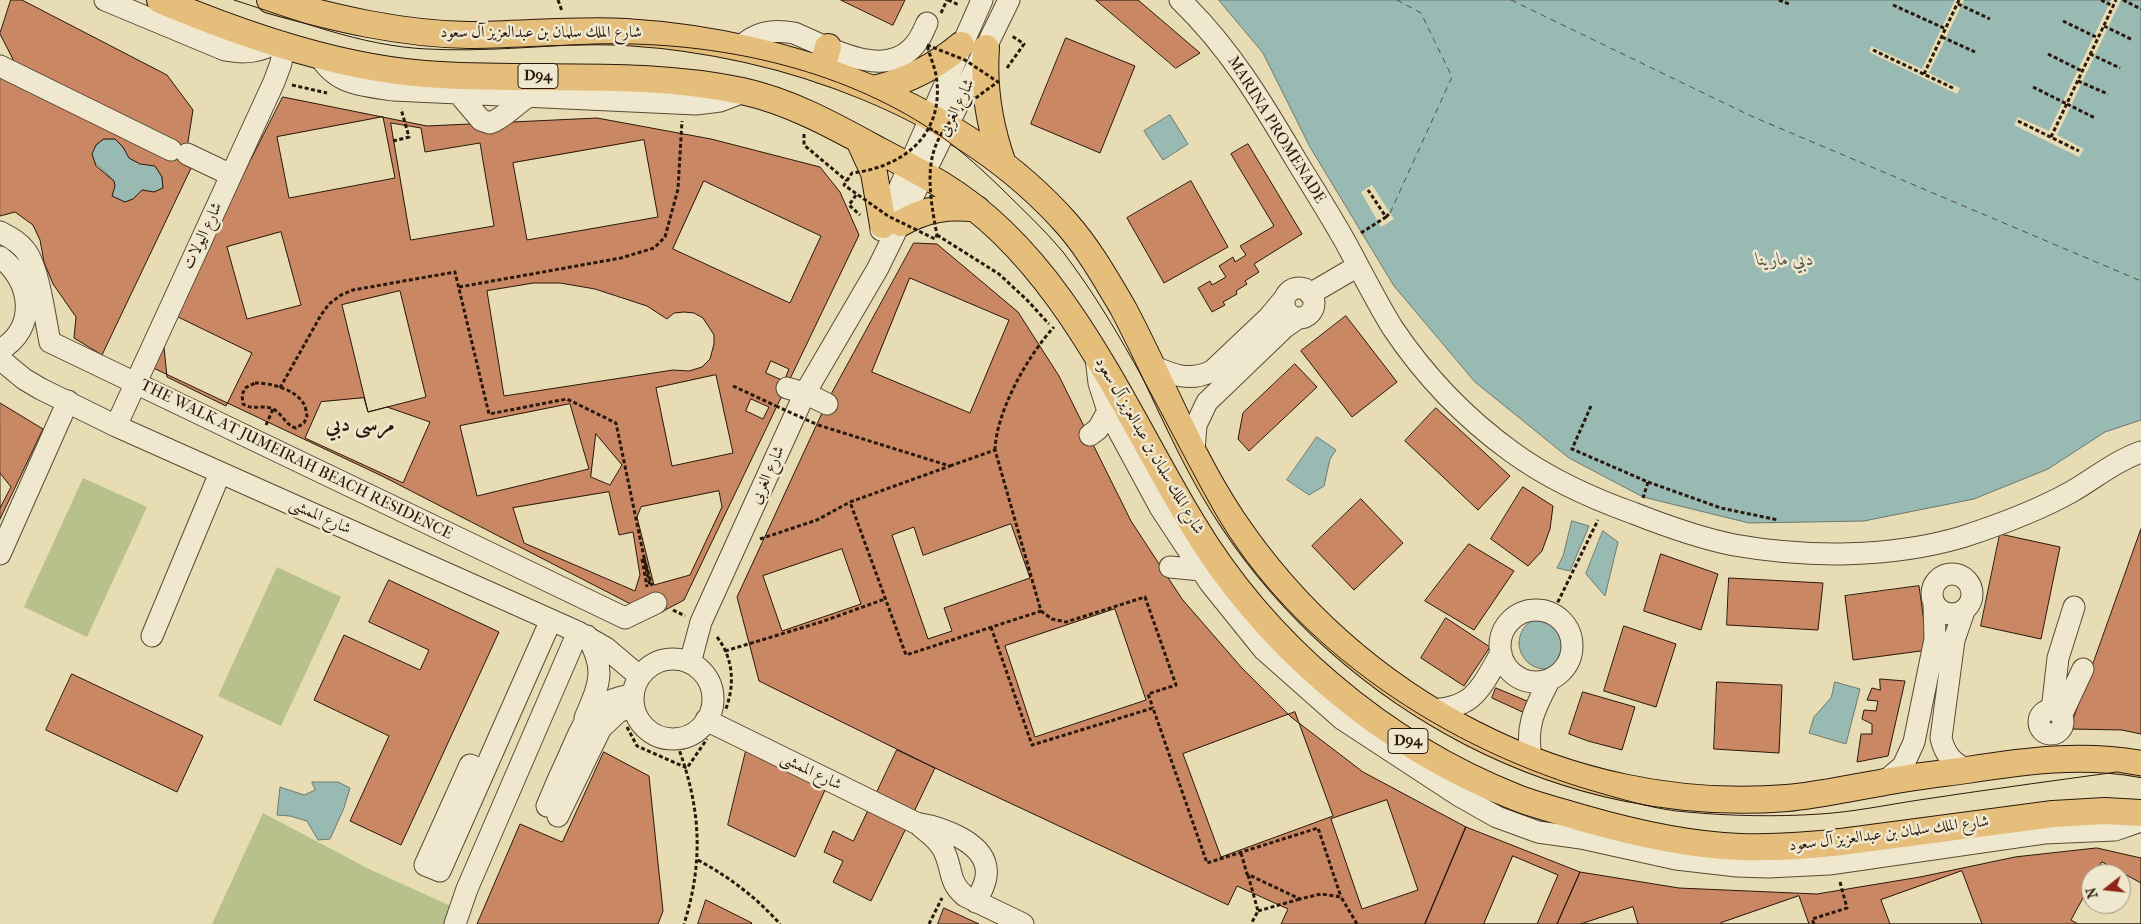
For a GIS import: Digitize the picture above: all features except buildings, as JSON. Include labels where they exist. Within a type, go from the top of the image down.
[{"type":"main road","name":"شارع الملك سلمان بن عبدالعزيز آل سعود","points":[[160,0],[210,20],[281,43],[380,69],[443,76],[577,76],[667,81],[744,92],[804,112],[917,171],[977,209],[1008,239],[1046,282],[1096,352],[1189,519],[1222,569],[1258,615],[1317,673],[1353,715],[1518,799],[1640,834],[1740,847],[1807,846],[2053,814],[2104,811],[2141,813]]},
{"type":"main road","name":"شارع الملك سلمان بن عبدالعزيز آل سعود","points":[[270,0],[314,7],[431,32],[475,34],[584,31],[625,32],[667,36],[825,59],[937,127],[1003,164],[1046,201],[1078,239],[1123,308],[1211,485],[1254,551],[1305,610],[1365,664],[1429,710],[1471,733],[1532,761],[1586,779],[1625,788],[1657,794],[1722,800],[1819,795],[1884,782],[1970,770],[2050,747],[2090,758],[2141,764]]},
{"type":"main road","points":[[874,88],[912,77],[946,58],[974,46],[992,131],[1003,164]]},
{"type":"main road","points":[[541,97],[577,76]]},
{"type":"main road","points":[[859,140],[874,173],[892,224],[938,208],[961,206],[977,209]]},
{"type":"street","points":[[105,0],[225,50],[258,51],[281,43]]},
{"type":"street","name":"شارع الغربى","points":[[974,46],[1006,27],[1010,0]]},
{"type":"street","name":"MARINA PROMENADE","points":[[1180,0],[1215,37],[1252,86],[1393,327],[1413,356],[1435,383],[1466,414],[1514,453],[1574,489],[1638,515],[1700,536],[1765,550],[1798,553],[1856,553],[1930,544],[1987,528],[2070,493],[2125,459],[2141,452]]},
{"type":"street","name":"شارع الغربى","points":[[690,663],[701,622],[796,391],[861,295],[868,264],[892,224],[974,46],[973,7]]},
{"type":"street","points":[[825,59],[871,62],[893,60],[911,50],[918,41],[927,22]]},
{"type":"street","name":"شارع اليولات","points":[[116,426],[274,82],[280,63],[281,43]]},
{"type":"street","points":[[318,54],[334,75],[354,84],[393,90],[696,104],[720,101],[744,92]]},
{"type":"street","points":[[0,66],[231,175]]},
{"type":"street","points":[[459,94],[481,120],[490,123],[541,97]]},
{"type":"street","name":"THE WALK AT JUMEIRAH BEACH RESIDENCE","points":[[0,232],[14,239],[25,250],[33,264],[50,342],[625,618],[653,597]]},
{"type":"street","points":[[0,257],[11,265],[21,279],[26,295],[26,312],[21,328],[14,339],[0,350]]},
{"type":"street","points":[[1310,294],[1358,266]]},
{"type":"street","points":[[1152,366],[1186,378],[1204,375],[1212,371],[1262,324],[1287,294],[1301,288],[1310,294],[1314,302],[1312,310],[1307,316],[1298,318],[1285,327],[1207,402],[1196,425],[1194,451]]},
{"type":"street","points":[[1284,299],[1285,310],[1293,317],[1298,318]]},
{"type":"street","points":[[1096,352],[1099,383],[1108,411],[1161,509],[1200,570],[1264,650],[1465,799],[1497,817],[1538,832],[1691,861],[1768,867],[1829,864],[2024,836],[2115,830],[2141,821]]},
{"type":"street","name":"شارع الممشى","points":[[0,359],[24,379],[116,426],[583,634],[606,648],[631,698]]},
{"type":"street","points":[[796,391],[827,404]]},
{"type":"street","points":[[0,554],[68,401]]},
{"type":"street","points":[[1108,411],[1102,424],[1092,434],[1123,439]]},
{"type":"street","points":[[152,636],[220,473]]},
{"type":"street","points":[[1930,544],[1938,579]]},
{"type":"street","points":[[1170,568],[1200,570]]},
{"type":"street","points":[[1884,782],[1903,766],[1914,742],[1935,639],[1932,591],[1938,579],[1943,575],[1956,574],[1968,581],[1971,587],[1972,600],[1964,610],[1954,640],[1941,738],[1944,749],[1950,759],[1959,766],[1970,770]]},
{"type":"street","points":[[1934,604],[1944,613],[1951,614],[1964,610]]},
{"type":"street","points":[[2056,713],[2058,658],[2074,608]]},
{"type":"street","points":[[1532,761],[1529,749],[1530,722],[1534,710],[1550,679],[1566,666],[1572,647],[1571,637],[1560,619],[1541,610],[1530,611],[1515,618],[1504,631],[1501,653],[1506,665],[1514,674],[1526,680],[1538,682],[1550,679]]},
{"type":"street","points":[[484,771],[551,620]]},
{"type":"street","points":[[583,634],[596,655],[600,675],[599,685],[552,811],[596,735],[606,722],[631,698],[649,666],[662,660],[676,659],[690,663],[701,671],[709,682],[712,702],[711,723],[687,736],[664,738],[648,730],[637,717],[631,698]]},
{"type":"street","points":[[455,924],[468,889],[583,634]]},
{"type":"street","points":[[1264,650],[1264,674]]},
{"type":"street","points":[[1429,710],[1451,708],[1470,700],[1483,684],[1501,653]]},
{"type":"street","points":[[2056,713],[2083,669]]},
{"type":"street","points":[[584,723],[600,706],[616,699],[631,698]]},
{"type":"street","points":[[2050,747],[2041,729],[2039,719],[2047,711],[2056,713]]},
{"type":"street","name":"شارع الممشى","points":[[711,723],[916,823],[934,837],[944,850],[949,864],[951,879]]},
{"type":"street","name":"شارع الممشى","points":[[916,823],[936,827],[954,834],[981,854],[986,865],[986,877],[976,902]]},
{"type":"street","points":[[951,879],[957,890],[976,902],[1023,924]]},
{"type":"path","points":[[948,0],[973,7]]},
{"type":"path","points":[[1778,0],[1789,4]]},
{"type":"path","points":[[2101,0],[2113,6]]},
{"type":"path","points":[[2051,137],[2116,0]]},
{"type":"path","points":[[2123,0],[2141,9]]},
{"type":"path","points":[[1924,74],[1958,2],[1990,19]]},
{"type":"path","points":[[1893,5],[1946,28]]},
{"type":"path","points":[[2063,21],[2098,38]]},
{"type":"path","points":[[2104,26],[2133,40]]},
{"type":"path","points":[[937,235],[935,239],[888,216],[844,184],[852,173],[878,168],[903,158],[937,127],[998,82],[1024,44],[1012,36],[1006,27]]},
{"type":"path","points":[[1942,37],[1975,52]]},
{"type":"path","points":[[998,82],[965,60],[927,44],[937,80],[938,93],[935,146],[929,172],[930,198],[937,235],[998,274],[1027,300],[1052,329]]},
{"type":"path","points":[[1873,50],[1955,89]]},
{"type":"path","points":[[2048,54],[2082,71]]},
{"type":"path","points":[[2090,54],[2120,68]]},
{"type":"path","points":[[2078,80],[2108,94]]},
{"type":"path","points":[[2033,86],[2095,118]]},
{"type":"path","points":[[2018,121],[2079,151]]},
{"type":"path","points":[[459,287],[621,258],[654,248],[665,237],[678,189],[681,135]]},
{"type":"path","points":[[804,145],[847,181]]},
{"type":"path","points":[[1368,190],[1386,217]]},
{"type":"path","points":[[1345,242],[1390,214]]},
{"type":"path","points":[[280,388],[321,315],[329,304],[340,295],[354,290],[455,272],[489,414],[567,399],[616,423],[642,556],[653,597],[701,622],[712,632],[725,651],[732,671],[732,685],[724,714],[711,723],[687,768]]},
{"type":"path","points":[[1041,342],[1028,360],[1001,418],[995,439],[995,450],[1040,610],[1052,620],[1066,622],[1145,597],[1176,685],[1148,694],[1207,862],[1318,828],[1341,897],[1357,924]]},
{"type":"path","points":[[255,383],[267,383],[280,388],[296,396],[304,404],[307,416],[304,423],[296,428],[290,427],[280,412],[266,406],[248,408],[243,404],[242,395],[245,388],[255,383]]},
{"type":"path","points":[[733,386],[818,425],[950,466]]},
{"type":"path","points":[[1591,406],[1572,449],[1648,482],[1721,508],[1778,520]]},
{"type":"path","points":[[268,421],[273,409]]},
{"type":"path","points":[[758,539],[817,520],[850,502],[995,450]]},
{"type":"path","points":[[1638,515],[1648,482]]},
{"type":"path","points":[[850,502],[906,655],[1040,610]]},
{"type":"path","points":[[1552,614],[1594,528]]},
{"type":"path","points":[[725,651],[820,622],[886,599]]},
{"type":"path","points":[[991,627],[1032,745],[1153,708]]},
{"type":"path","points":[[631,698],[637,746],[687,768]]},
{"type":"path","points":[[675,738],[687,768],[694,798],[698,829],[698,860],[691,902],[684,924]]},
{"type":"path","points":[[1241,853],[1258,911],[1251,924]]},
{"type":"path","points":[[698,860],[737,884],[780,924]]},
{"type":"path","points":[[1247,874],[1300,900]]},
{"type":"path","points":[[929,924],[951,879]]},
{"type":"path","points":[[1814,924],[1812,919],[1848,908],[1841,885]]},
{"type":"path","points":[[1258,911],[1321,894],[1341,897]]},
{"type":"green space","points":[[83,478],[147,507],[87,637],[24,607]]},
{"type":"green space","points":[[277,567],[341,597],[281,726],[218,696]]},
{"type":"green space","points":[[263,813],[369,869],[464,912],[459,924],[212,924]]},
{"type":"water","name":"دبي مارينا","points":[[1219,0],[2141,0],[2141,420],[2105,432],[2048,469],[1974,499],[1864,521],[1749,523],[1643,497],[1569,458],[1475,382],[1394,286],[1310,147],[1263,53]]},
{"type":"water","points":[[1170,115],[1188,144],[1163,160],[1144,131]]},
{"type":"water","points":[[104,139],[115,139],[131,158],[139,163],[155,166],[162,177],[163,188],[154,192],[142,190],[133,199],[125,202],[112,196],[114,185],[111,179],[96,164],[92,153],[95,146]]},
{"type":"water","points":[[1317,437],[1336,450],[1330,459],[1324,486],[1309,495],[1287,480]]},
{"type":"water","points":[[1572,521],[1589,526],[1570,571],[1557,568],[1563,556]]},
{"type":"water","points":[[1603,531],[1618,542],[1605,596],[1586,574]]},
{"type":"water","points":[[1540,617],[1550,617],[1564,624],[1571,638],[1571,648],[1564,662],[1550,669],[1540,669],[1530,665],[1523,658],[1519,648],[1519,638],[1523,628],[1530,621]]},
{"type":"water","points":[[1835,682],[1860,689],[1846,744],[1809,733],[1814,717],[1831,698]]},
{"type":"water","points":[[312,782],[338,782],[350,788],[344,808],[330,839],[318,840],[307,821],[290,816],[277,815],[280,787],[304,795],[315,790]]},
{"type":"pier","points":[[1955,0],[1964,0],[1929,73],[1960,88],[1957,94],[1869,52],[1871,46],[1922,69]]},
{"type":"pier","points":[[2111,0],[2121,0],[2057,135],[2084,149],[2079,157],[2014,125],[2018,117],[2049,131]]},
{"type":"pier","points":[[1372,185],[1394,219],[1381,227],[1361,192]]},
{"type":"ferry route","points":[[1390,213],[1452,77],[1421,13],[1397,0]]},
{"type":"ferry route","points":[[1511,0],[1751,116],[2141,281]]},
{"type":"tram line","points":[[234,0],[329,31],[402,47],[469,50],[594,44],[637,44],[722,52],[807,72],[847,86],[887,104],[924,125],[954,146],[983,171],[1033,219],[1063,252],[1125,346],[1214,511],[1247,561],[1286,608],[1331,650],[1380,688],[1432,722],[1487,751],[1543,775],[1643,805],[1665,809],[1687,812],[1770,816],[1845,812],[2117,772],[2141,776]]},
{"type":"district","name":"مرسى دبي","points":[[360,426]]}]
